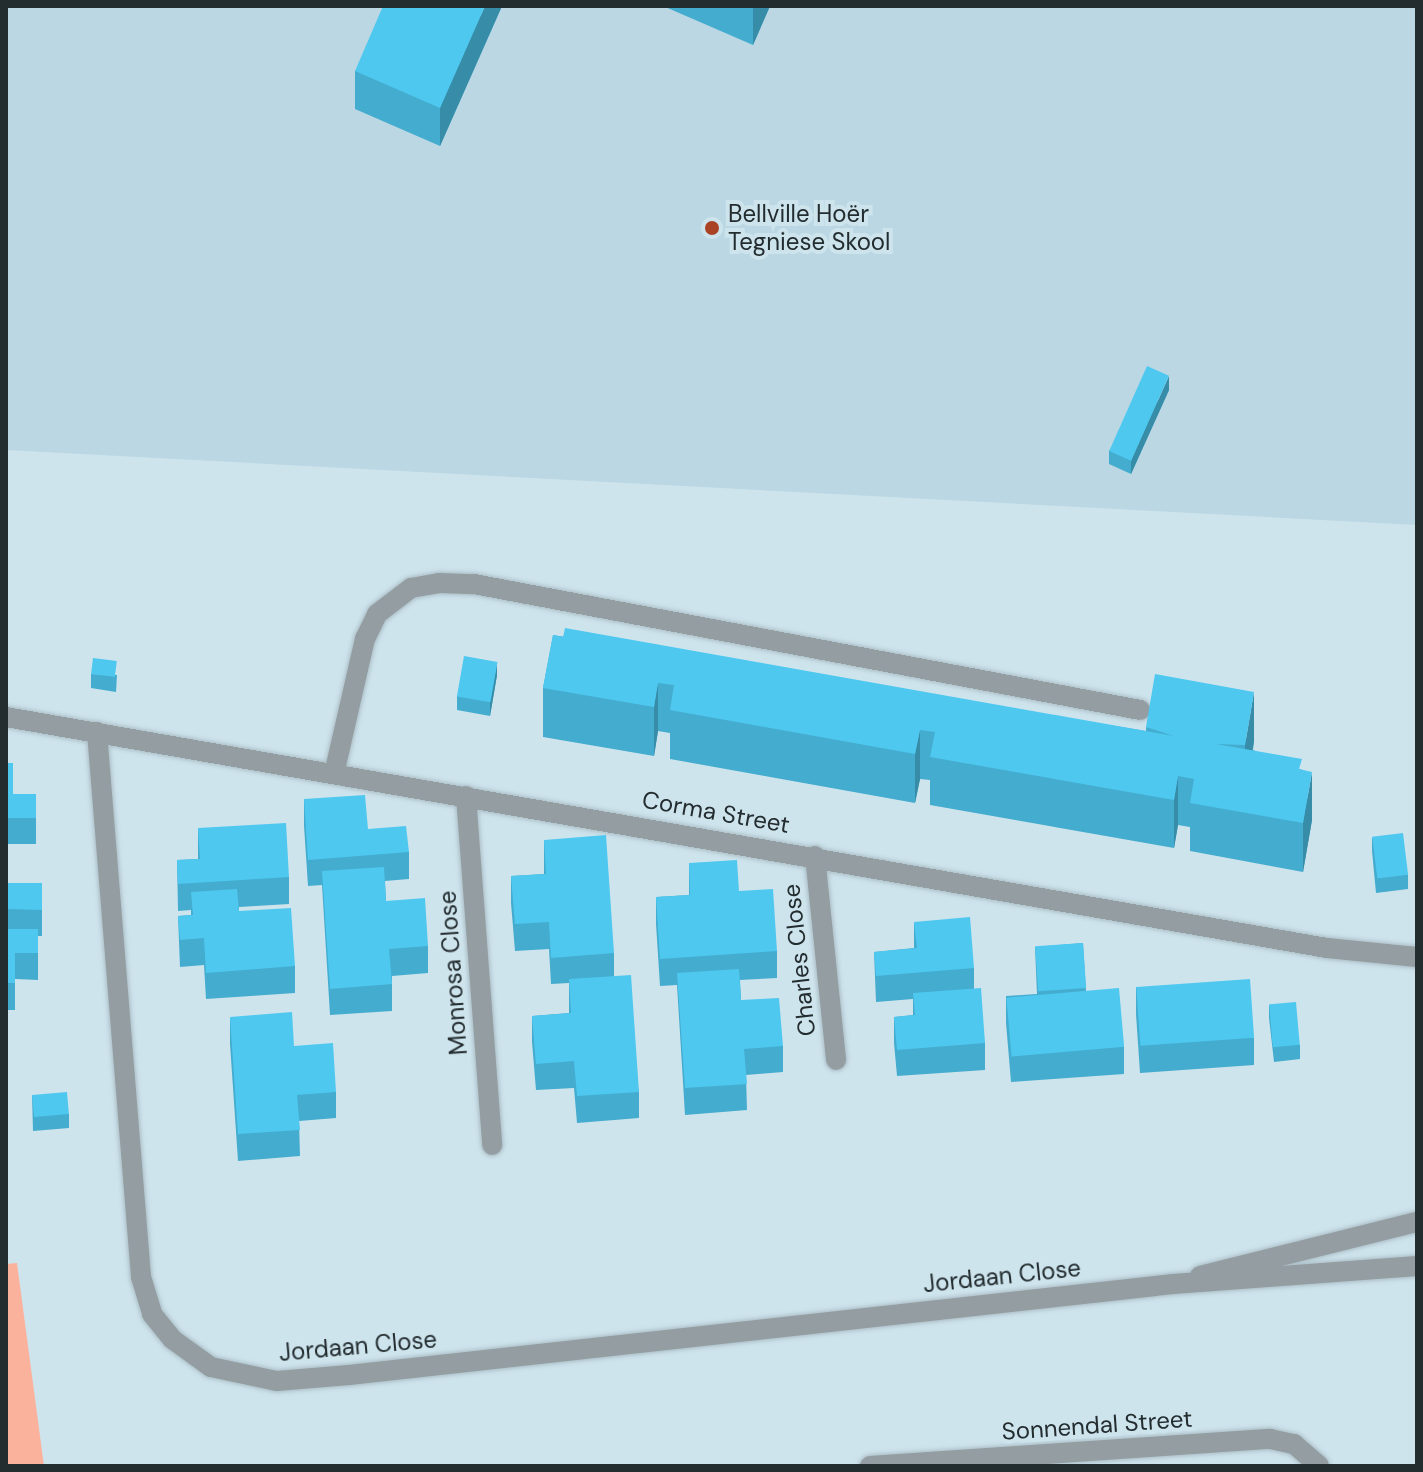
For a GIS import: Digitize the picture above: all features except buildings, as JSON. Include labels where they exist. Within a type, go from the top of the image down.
[{"type":"street","points":[[334,774],[365,639],[377,614],[411,588],[439,583],[474,584],[1140,710]]},
{"type":"street","name":"Corma Street","points":[[6,717],[815,856],[1327,948],[1417,957]]},
{"type":"street","name":"Jordaan Close","points":[[97,732],[141,1277],[152,1314],[172,1339],[211,1367],[277,1381],[349,1375],[1173,1284],[1417,1266]]},
{"type":"street","name":"Monrosa Close","points":[[466,796],[492,1145]]},
{"type":"street","name":"Charles Close","points":[[815,856],[836,1060]]},
{"type":"street","name":"Jordaan Close","points":[[1173,1284],[1268,1255],[1417,1222]]},
{"type":"street","name":"Sonnendal Street","points":[[870,1466],[1270,1439],[1294,1444],[1319,1466]]},
{"type":"shaded area","name":"Bellville Hoër Tegniese Skool","points":[[6,6],[1417,6],[1417,525],[6,450]]},
{"type":"shaded area","points":[[17,1263],[44,1466],[6,1466],[6,1264]]},
{"type":"place","name":"Bellville Hoër Tegniese Skool","points":[[712,228]]}]
